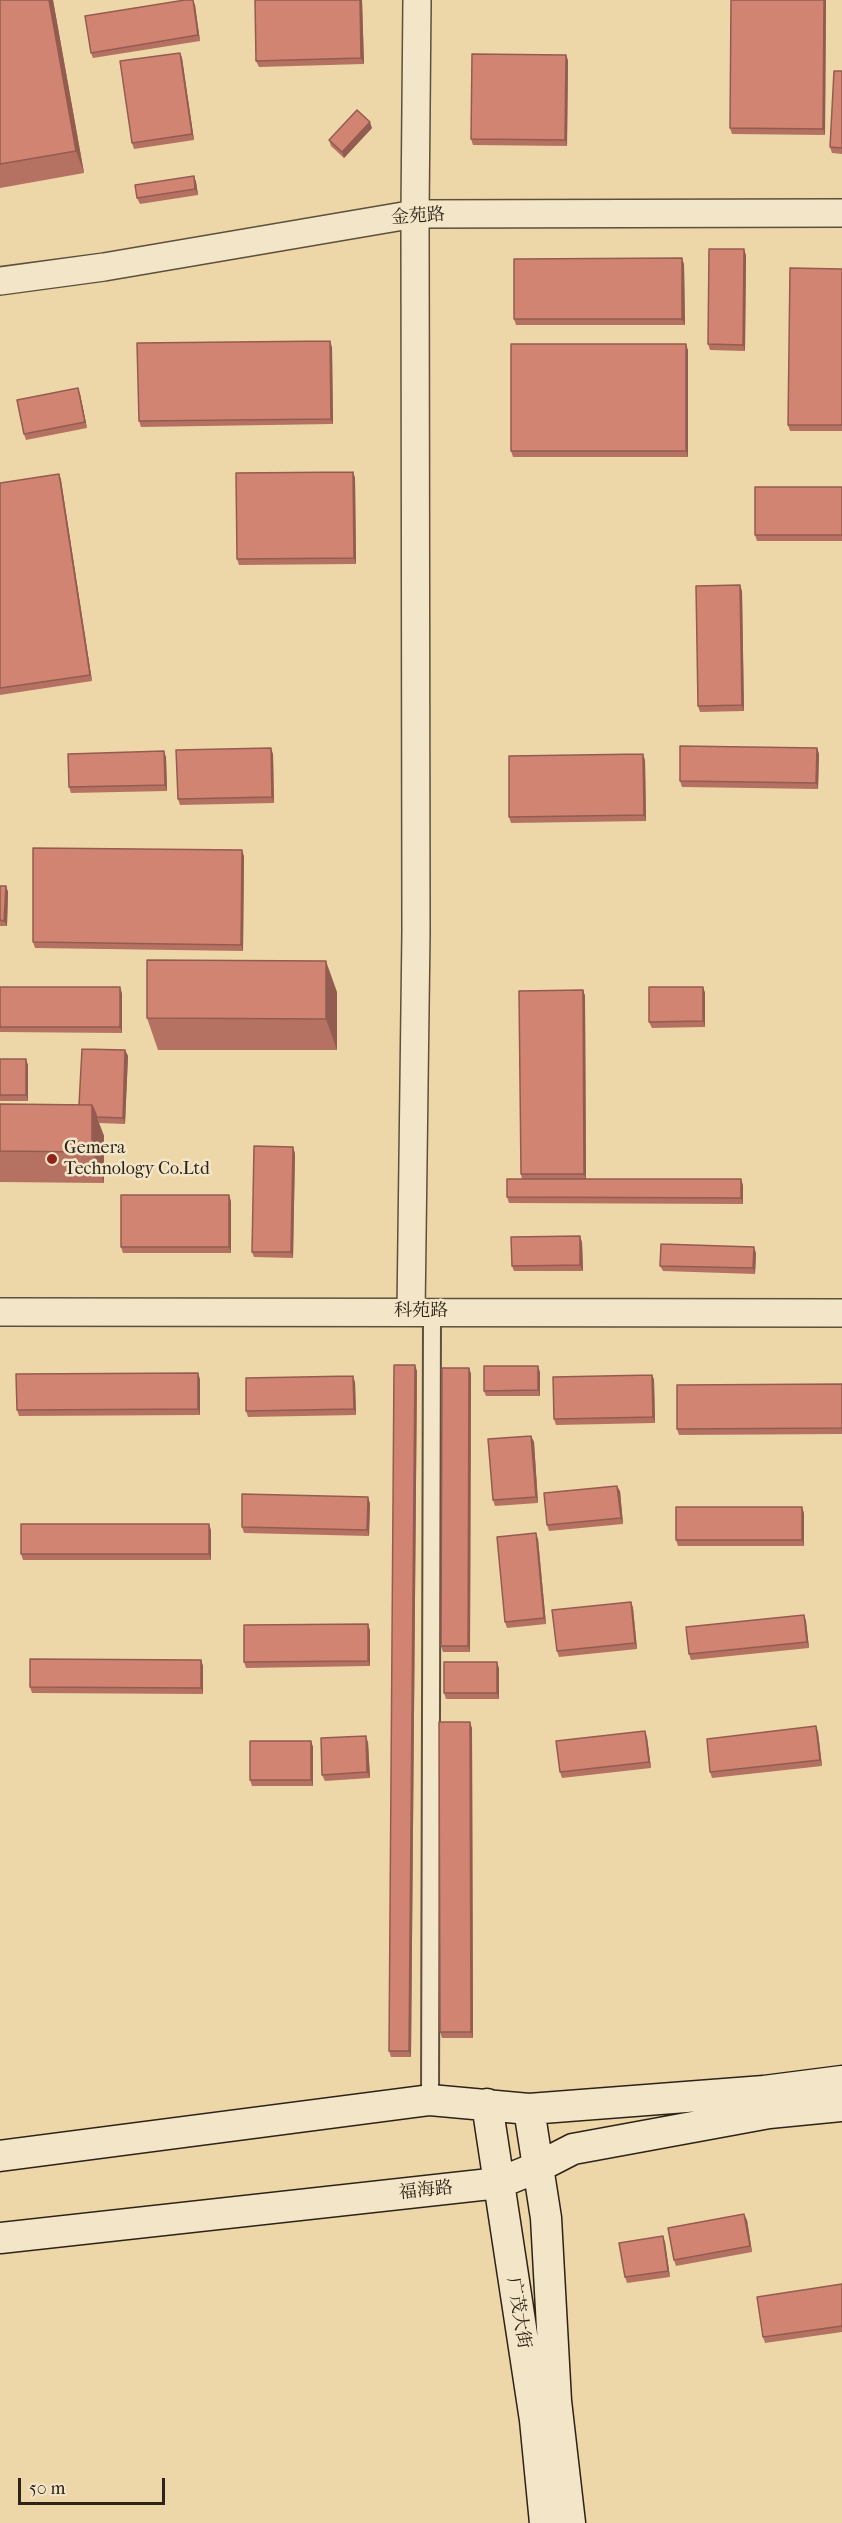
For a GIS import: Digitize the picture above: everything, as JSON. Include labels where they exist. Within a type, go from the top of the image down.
[{"type":"main road","points":[[0,2156],[430,2100],[529,2109],[764,2091],[842,2081]]},
{"type":"main road","name":"广茂大街","points":[[487,2104],[535,2420],[545,2523]]},
{"type":"main road","name":"福海路","points":[[0,2238],[499,2183],[573,2149],[769,2113],[842,2106]]},
{"type":"main road","name":"广茂大街","points":[[529,2109],[546,2218],[556,2401],[570,2523]]},
{"type":"street","points":[[417,0],[416,943],[430,2100]]},
{"type":"street","name":"金苑路","points":[[0,282],[104,267],[415,214],[842,213]]},
{"type":"street","name":"科苑路","points":[[0,1312],[842,1313]]},
{"type":"building","points":[[0,0],[49,0],[76,151],[0,164]]},
{"type":"building","points":[[193,0],[198,35],[91,53],[85,16]]},
{"type":"building","points":[[255,0],[360,0],[361,58],[256,61]]},
{"type":"building","points":[[731,0],[824,0],[823,129],[730,128]]},
{"type":"building","points":[[180,53],[192,134],[132,143],[120,61]]},
{"type":"building","points":[[472,54],[566,55],[565,140],[471,139]]},
{"type":"building","points":[[834,71],[842,71],[842,148],[830,147]]},
{"type":"building","points":[[357,110],[370,122],[342,152],[329,140]]},
{"type":"building","points":[[194,176],[195,189],[137,198],[135,185]]},
{"type":"building","points":[[709,249],[744,249],[743,345],[708,344]]},
{"type":"building","points":[[682,258],[682,319],[514,319],[514,259]]},
{"type":"building","points":[[790,268],[842,269],[842,425],[788,425]]},
{"type":"building","points":[[330,341],[331,419],[139,421],[137,343]]},
{"type":"building","points":[[511,344],[686,344],[686,451],[511,451]]},
{"type":"building","points":[[78,388],[85,422],[24,434],[17,400]]},
{"type":"building","points":[[353,472],[354,558],[237,559],[236,473]]},
{"type":"building","points":[[59,474],[90,675],[0,688],[0,483]]},
{"type":"building","points":[[755,487],[842,487],[842,535],[755,535]]},
{"type":"building","points":[[740,585],[742,705],[698,706],[696,586]]},
{"type":"building","points":[[680,746],[817,748],[816,783],[680,781]]},
{"type":"building","points":[[271,748],[272,797],[178,799],[176,750]]},
{"type":"building","points":[[164,751],[165,785],[69,787],[68,754]]},
{"type":"building","points":[[643,754],[644,815],[509,817],[509,756]]},
{"type":"building","points":[[33,848],[242,850],[241,945],[33,942]]},
{"type":"building","points":[[0,886],[6,886],[4,921],[0,920]]},
{"type":"building","points":[[147,960],[326,961],[326,1019],[147,1018]]},
{"type":"building","points":[[0,987],[120,987],[120,1027],[0,1027]]},
{"type":"building","points":[[649,987],[703,987],[703,1021],[649,1022]]},
{"type":"building","points":[[583,990],[584,1174],[521,1174],[519,991]]},
{"type":"building","points":[[82,1049],[125,1050],[123,1118],[97,1117],[92,1105],[79,1105]]},
{"type":"building","points":[[0,1059],[26,1059],[26,1095],[0,1095]]},
{"type":"building","points":[[0,1104],[92,1105],[92,1152],[0,1151]]},
{"type":"building","points":[[254,1146],[293,1147],[291,1252],[252,1252]]},
{"type":"building","points":[[507,1179],[741,1179],[741,1198],[507,1197]]},
{"type":"building","points":[[121,1195],[229,1195],[229,1247],[121,1247]]},
{"type":"building","points":[[580,1236],[580,1265],[512,1266],[511,1237]]},
{"type":"building","points":[[661,1244],[754,1247],[753,1268],[660,1266]]},
{"type":"building","points":[[394,1365],[415,1365],[409,2051],[389,2051]]},
{"type":"building","points":[[484,1366],[538,1366],[538,1390],[484,1391]]},
{"type":"building","points":[[442,1368],[469,1368],[468,1646],[441,1646]]},
{"type":"building","points":[[198,1373],[198,1409],[17,1410],[16,1374]]},
{"type":"building","points":[[652,1375],[653,1417],[554,1419],[553,1377]]},
{"type":"building","points":[[353,1376],[354,1409],[246,1411],[246,1378]]},
{"type":"building","points":[[842,1384],[842,1428],[677,1429],[677,1385]]},
{"type":"building","points":[[531,1436],[536,1497],[493,1500],[488,1439]]},
{"type":"building","points":[[617,1486],[621,1518],[547,1525],[544,1493]]},
{"type":"building","points":[[242,1494],[368,1497],[367,1530],[242,1527]]},
{"type":"building","points":[[676,1507],[802,1507],[802,1540],[676,1540]]},
{"type":"building","points":[[21,1524],[209,1524],[209,1554],[21,1554]]},
{"type":"building","points":[[536,1533],[544,1618],[505,1622],[497,1537]]},
{"type":"building","points":[[631,1602],[635,1643],[557,1651],[552,1610]]},
{"type":"building","points":[[804,1615],[807,1642],[689,1654],[686,1627]]},
{"type":"building","points":[[368,1624],[368,1661],[244,1662],[244,1625]]},
{"type":"building","points":[[30,1659],[201,1660],[201,1688],[30,1687]]},
{"type":"building","points":[[444,1662],[497,1662],[497,1693],[444,1693]]},
{"type":"building","points":[[439,1722],[470,1722],[471,2032],[440,2032]]},
{"type":"building","points":[[816,1726],[820,1760],[710,1772],[707,1739]]},
{"type":"building","points":[[645,1731],[649,1762],[560,1772],[556,1741]]},
{"type":"building","points":[[366,1736],[367,1772],[322,1775],[321,1738]]},
{"type":"building","points":[[250,1741],[311,1741],[311,1780],[250,1780]]},
{"type":"building","points":[[744,2214],[750,2246],[674,2260],[668,2228]]},
{"type":"building","points":[[663,2236],[668,2271],[625,2277],[619,2243]]},
{"type":"building","points":[[842,2284],[842,2326],[763,2337],[757,2297]]},
{"type":"place","name":"Gemera Technology Co.Ltd","points":[[52,1159]]}]
